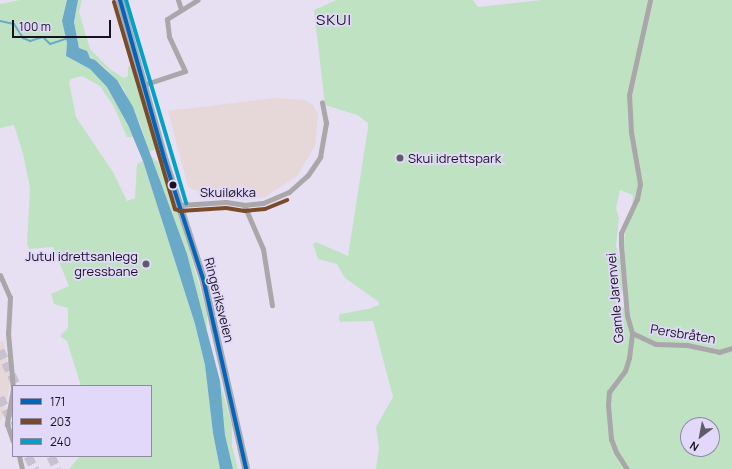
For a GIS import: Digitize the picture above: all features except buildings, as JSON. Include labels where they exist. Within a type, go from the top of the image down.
[{"type":"main road","name":"Ringeriksveien","points":[[120,0],[143,85],[204,282],[246,469]]},
{"type":"street","points":[[178,0],[180,9]]},
{"type":"street","points":[[143,85],[185,71],[169,36],[167,19],[180,9],[198,0]]},
{"type":"street","name":"Gamle Jarenvei","points":[[627,469],[616,452],[611,439],[608,405],[609,392],[627,364],[632,333],[626,316],[620,244],[621,233],[637,199],[640,184],[630,132],[629,95],[650,0]]},
{"type":"street","name":"Skuiløkka","points":[[180,205],[226,202],[244,206],[273,200],[289,192],[308,176],[320,157],[325,138],[325,110],[322,102]]},
{"type":"street","points":[[244,206],[263,249],[272,306]]},
{"type":"street","points":[[0,275],[10,297],[8,333],[13,385]]},
{"type":"street","name":"Persbråten","points":[[632,333],[656,344],[687,345],[719,352],[732,348]]},
{"type":"street","points":[[12,394],[6,424],[12,439]]},
{"type":"street","points":[[19,457],[22,469]]},
{"type":"shaded area","points":[[275,98],[304,100],[313,105],[318,114],[315,146],[297,176],[265,197],[245,200],[206,195],[188,187],[168,111]]},
{"type":"shaded area","points":[[0,341],[4,342],[10,381],[5,413],[0,421]]},
{"type":"green space","points":[[20,0],[67,0],[62,21],[67,43],[66,56],[90,69],[107,87],[128,125],[133,137],[127,137],[114,107],[100,86],[82,76],[71,79],[69,82],[76,117],[113,172],[127,201],[135,198],[137,164],[143,161],[195,324],[205,365],[213,433],[220,469],[69,469],[79,457],[152,457],[152,385],[81,385],[67,341],[60,336],[68,328],[68,308],[54,304],[51,294],[69,286],[53,247],[29,249],[27,244],[30,188],[23,154],[14,125],[0,128],[0,4]]},
{"type":"green space","points":[[78,0],[82,0],[79,12],[90,49],[111,70],[124,78],[128,76],[128,67],[132,63],[156,143],[154,150],[149,152],[141,126],[123,88],[107,69],[79,48],[74,22]]},
{"type":"green space","points":[[336,0],[473,0],[478,7],[541,0],[732,0],[732,469],[376,469],[379,448],[376,427],[393,397],[373,321],[340,322],[339,319],[340,314],[368,309],[379,305],[379,302],[345,278],[337,264],[318,259],[313,244],[316,242],[348,256],[368,123],[357,115],[325,105],[314,10]],"holes":[[[620,190],[633,195],[632,216],[625,231],[624,244],[629,309],[617,306],[623,289],[620,260],[616,246],[619,218],[616,208]]]},
{"type":"green space","points":[[150,155],[158,162],[182,225],[207,313],[207,331],[187,254]]},
{"type":"green space","points":[[220,381],[232,426],[232,446],[238,469],[233,469],[225,435]]},
{"type":"water","points":[[67,0],[78,0],[74,22],[79,48],[87,51],[90,58],[95,60],[117,80],[133,107],[187,254],[220,381],[225,435],[233,469],[220,469],[213,433],[205,365],[195,324],[143,161],[128,125],[107,87],[90,69],[66,56],[67,43],[62,21]]},
{"type":"waterway","points":[[0,21],[14,24],[23,38],[30,41],[43,37],[50,44],[68,38]]},
{"type":"tunnel","points":[[0,350],[17,385]]},
{"type":"tunnel","points":[[0,397],[12,422]]},
{"type":"tunnel","points":[[29,457],[35,469]]},
{"type":"tunnel","points":[[51,457],[57,469]]},
{"type":"transit line","name":"171","points":[[120,0],[165,161],[204,282],[246,469]]},
{"type":"transit line","name":"240","points":[[126,0],[186,203]]},
{"type":"transit line","name":"203","points":[[114,2],[175,209],[180,211],[226,208],[245,211],[265,209],[287,200]]},
{"type":"place","name":"Skui idrettspark","points":[[400,158]]},
{"type":"place","name":"Jutul idrettsanlegg gressbane","points":[[146,264]]},
{"type":"district","name":"SKUI","points":[[334,20]]}]
